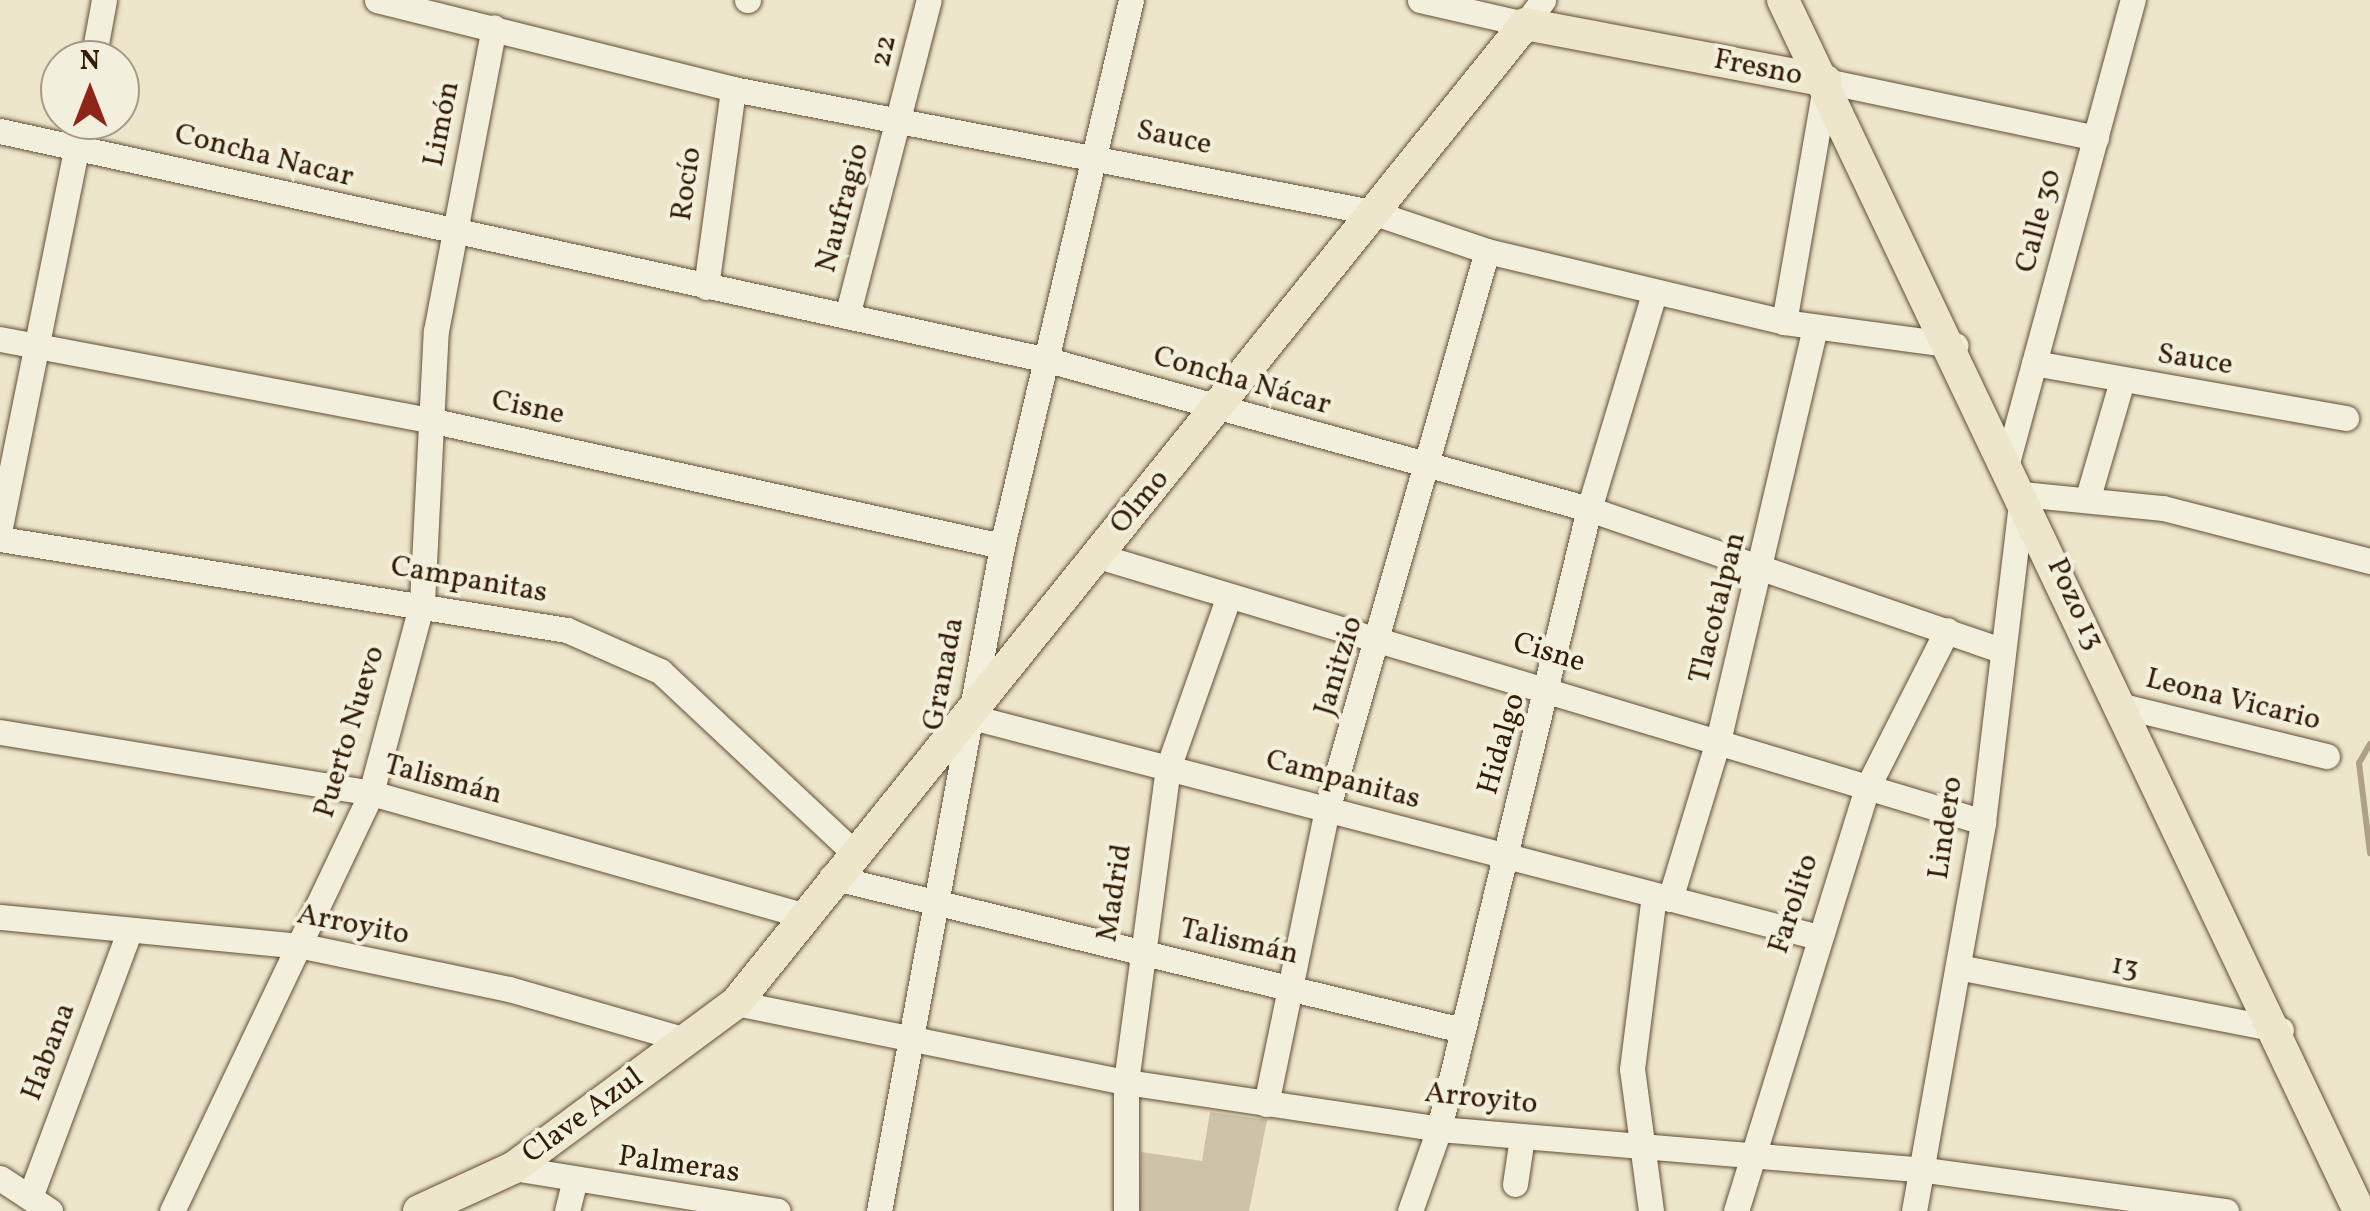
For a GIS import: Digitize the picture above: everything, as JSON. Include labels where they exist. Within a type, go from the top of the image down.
[{"type":"main road","name":"Pozo 13","points":[[1783,0],[1955,345],[2022,494],[2280,1030],[2359,1211]]},
{"type":"main road","name":"Fresno","points":[[1534,12],[1826,81]]},
{"type":"main road","name":"Olmo","points":[[736,1003],[830,877],[968,716],[1534,12]]},
{"type":"main road","name":"Clave Azul","points":[[419,1211],[512,1168],[736,1003]]},
{"type":"street","points":[[97,40],[104,0]]},
{"type":"street","name":"Sauce","points":[[377,0],[733,89],[902,116],[1372,212],[1487,251],[1654,294],[1814,328],[1955,345]]},
{"type":"street","name":"22","points":[[902,116],[930,0]]},
{"type":"street","name":"Granada","points":[[879,1211],[915,1040],[933,900],[1002,546],[1101,156],[1131,0]]},
{"type":"street","name":"Fresno","points":[[1420,0],[1534,12]]},
{"type":"street","name":"Calle 30","points":[[2008,460],[2133,0]]},
{"type":"street","name":"Limón","points":[[453,234],[494,27]]},
{"type":"street","points":[[1784,322],[1826,81]]},
{"type":"street","name":"Fresno","points":[[1826,81],[2096,138]]},
{"type":"street","name":"Rocío","points":[[706,288],[733,89]]},
{"type":"street","name":"Naufragio","points":[[847,316],[902,116]]},
{"type":"street","name":"Concha Nacar","points":[[0,130],[40,131]]},
{"type":"street","points":[[0,527],[78,140]]},
{"type":"street","name":"Concha Nacar","points":[[109,140],[453,234]]},
{"type":"street","name":"Concha Nácar","points":[[453,234],[1048,360],[1589,509],[1762,564],[1997,648]]},
{"type":"street","name":"Puerto Nuevo","points":[[172,1211],[303,946],[371,793],[422,603],[436,331],[453,234]]},
{"type":"street","name":"Janitzio","points":[[1266,1104],[1327,810],[1382,639],[1487,251]]},
{"type":"street","name":"Hidalgo","points":[[1410,1211],[1439,1129],[1458,1029],[1552,686],[1589,509],[1654,294]]},
{"type":"street","name":"Tlacotalpan","points":[[1651,1211],[1632,1070],[1662,897],[1718,741],[1814,328]]},
{"type":"street","name":"Cisne","points":[[0,340],[434,421],[1002,546]]},
{"type":"street","name":"Sauce","points":[[2034,363],[2346,418]]},
{"type":"street","points":[[2088,497],[2122,381]]},
{"type":"street","points":[[2022,494],[2088,497],[2370,562]]},
{"type":"street","name":"Lindero","points":[[1914,1211],[1982,822],[1997,648],[2022,494]]},
{"type":"street","name":"Campanitas","points":[[0,539],[422,603],[567,630],[660,671],[852,850]]},
{"type":"street","name":"Cisne","points":[[1094,556],[1552,686],[1982,822]]},
{"type":"street","name":"Madrid","points":[[1126,1211],[1126,1082],[1138,951],[1168,768],[1229,596]]},
{"type":"street","name":"Farolito","points":[[1736,1211],[1749,1152],[1867,788],[1947,630]]},
{"type":"street","name":"Leona Vicario","points":[[2123,706],[2327,756]]},
{"type":"street","name":"Campanitas","points":[[968,716],[1818,937]]},
{"type":"street","name":"Talismán","points":[[0,732],[371,793],[801,915]]},
{"type":"street","name":"Talismán","points":[[830,877],[1458,1029]]},
{"type":"street","name":"Arroyito","points":[[0,916],[303,946],[509,989],[686,1040]]},
{"type":"street","name":"Habana","points":[[40,1204],[130,930]]},
{"type":"street","name":"13","points":[[1958,967],[2280,1030]]},
{"type":"street","name":"Arroyito","points":[[736,1003],[1126,1082],[1439,1129],[1919,1168],[2226,1211]]},
{"type":"street","points":[[1515,1184],[1522,1136]]},
{"type":"street","name":"Palmeras","points":[[512,1168],[574,1184],[778,1211]]},
{"type":"street","points":[[0,1178],[40,1204]]},
{"type":"street","points":[[567,1211],[574,1184]]},
{"type":"shaded area","points":[[1210,1112],[1267,1120],[1249,1211],[1140,1211],[1141,1152],[1202,1161]]},
{"type":"waterway","points":[[2370,744],[2359,763],[2370,853]]}]
